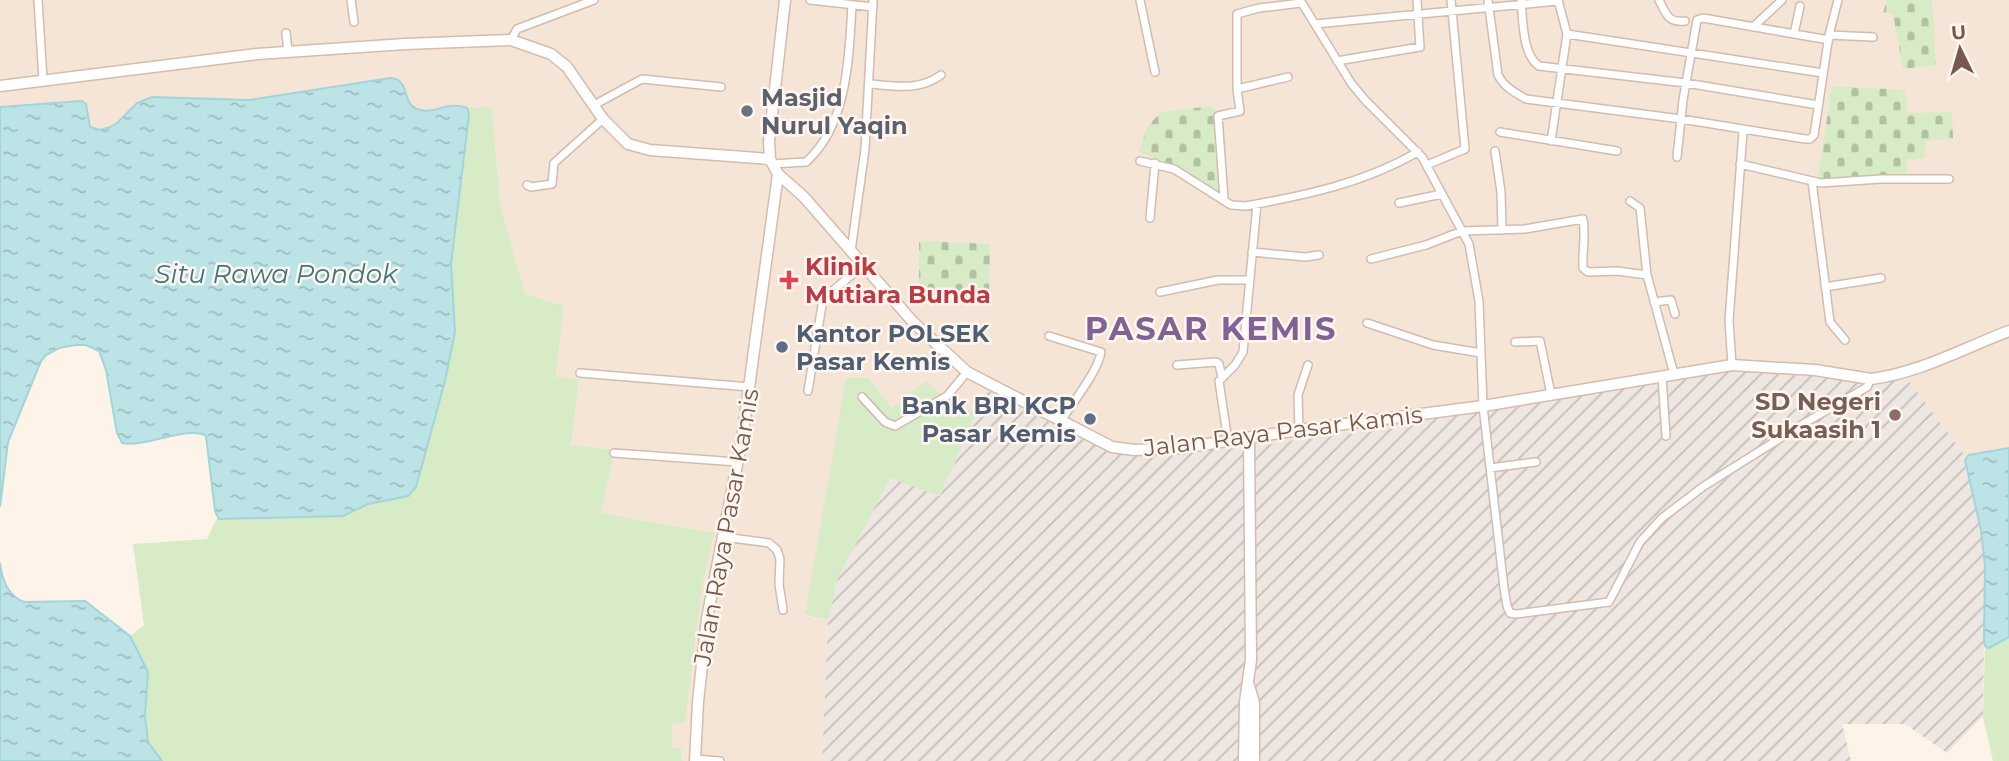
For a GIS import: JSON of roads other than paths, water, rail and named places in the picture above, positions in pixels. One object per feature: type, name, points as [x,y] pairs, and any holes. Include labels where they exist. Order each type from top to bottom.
[{"type":"main road","points":[[778,174],[771,162],[770,134],[785,0]]},
{"type":"main road","points":[[0,86],[288,51],[511,40],[554,55],[571,72],[603,119],[622,141],[637,147],[771,162]]},
{"type":"main road","name":"Jalan Raya Pasar Kamis","points":[[778,174],[804,197],[912,322],[967,372],[1112,447],[1122,449],[1182,448],[1228,442],[1483,406],[1732,365],[1815,370],[1871,379],[1906,372],[2009,331]]},
{"type":"main road","name":"Jalan Raya Pasar Kamis","points":[[695,760],[707,618],[750,387],[778,174]]},
{"type":"main road","points":[[1244,761],[1246,679],[1251,660],[1249,439]]},
{"type":"main road","points":[[1246,679],[1254,703],[1254,761]]},
{"type":"street","points":[[38,0],[43,80]]},
{"type":"street","points":[[351,0],[354,22]]},
{"type":"street","points":[[511,40],[517,29],[594,0]]},
{"type":"street","points":[[810,0],[852,5],[873,4],[870,84],[851,250]]},
{"type":"street","points":[[1140,0],[1155,72]]},
{"type":"street","points":[[1337,61],[1416,50],[1420,47],[1417,0]]},
{"type":"street","points":[[1427,165],[1465,149],[1451,0]]},
{"type":"street","points":[[1659,0],[1669,19],[1675,22],[1685,21]]},
{"type":"street","points":[[1753,27],[1782,0]]},
{"type":"street","points":[[1489,4],[1495,56],[1502,83],[1526,99],[1810,139],[1814,135],[1829,38],[1838,0]]},
{"type":"street","points":[[1315,24],[1452,11],[1489,4],[1558,1],[1567,34],[1551,141]]},
{"type":"street","points":[[1224,199],[1218,116],[1240,111],[1237,89],[1237,14],[1300,2],[1365,100],[1418,152],[1469,244],[1476,277],[1483,406],[1504,587],[1510,613],[1609,602],[1640,542],[1662,518],[1704,486],[1867,387],[1871,379]]},
{"type":"street","points":[[1521,2],[1531,59],[1539,66],[1686,83],[1818,105]]},
{"type":"street","points":[[771,162],[806,162],[835,117],[847,76],[852,5]]},
{"type":"street","points":[[1794,34],[1800,6]]},
{"type":"street","points":[[1677,158],[1697,20],[1703,18],[1829,38],[1874,37]]},
{"type":"street","points":[[286,33],[288,51]]},
{"type":"street","points":[[1567,34],[1823,73]]},
{"type":"street","points":[[870,84],[913,87],[941,75]]},
{"type":"street","points":[[1237,89],[1287,77]]},
{"type":"street","points":[[594,105],[642,79],[721,87]]},
{"type":"street","points":[[527,186],[552,184],[554,163],[603,119]]},
{"type":"street","points":[[1732,365],[1730,321],[1742,131]]},
{"type":"street","points":[[1500,132],[1617,151]]},
{"type":"street","points":[[1495,151],[1501,192],[1502,230]]},
{"type":"street","points":[[1140,161],[1174,169],[1237,206],[1343,185],[1390,168],[1418,152]]},
{"type":"street","points":[[1150,218],[1155,163]]},
{"type":"street","points":[[1740,164],[1821,183],[1881,179],[1949,179]]},
{"type":"street","points":[[1812,181],[1830,322],[1844,340]]},
{"type":"street","points":[[1399,203],[1442,194]]},
{"type":"street","points":[[1630,201],[1640,208],[1647,275],[1674,374]]},
{"type":"street","points":[[1228,442],[1219,387],[1222,378],[1235,365],[1242,352],[1257,204]]},
{"type":"street","points":[[1371,259],[1426,245],[1462,231],[1525,229],[1583,219],[1583,268],[1588,272],[1616,271],[1647,275]]},
{"type":"street","points":[[1252,252],[1305,257],[1319,255]]},
{"type":"street","points":[[808,391],[823,299],[862,266]]},
{"type":"street","points":[[1825,287],[1881,278]]},
{"type":"street","points":[[1160,292],[1218,280],[1249,280]]},
{"type":"street","points":[[1654,302],[1671,300],[1675,314]]},
{"type":"street","points":[[1367,323],[1433,345],[1482,353]]},
{"type":"street","points":[[1049,336],[1101,352],[1061,421]]},
{"type":"street","points":[[1515,342],[1540,341],[1551,394]]},
{"type":"street","points":[[1177,365],[1216,362],[1219,364],[1222,378]]},
{"type":"street","points":[[1299,430],[1298,395],[1308,365]]},
{"type":"street","points":[[862,397],[885,422],[895,426],[947,396],[967,372]]},
{"type":"street","points":[[580,373],[750,387]]},
{"type":"street","points":[[1662,376],[1666,436]]},
{"type":"street","points":[[614,453],[737,462]]},
{"type":"street","points":[[1490,468],[1536,462]]},
{"type":"street","points":[[724,537],[769,543],[777,550],[783,610]]},
{"type":"street","points":[[695,760],[720,761]]},
{"type":"water","name":"Situ Rawa Pondok","points":[[390,78],[401,82],[409,102],[417,109],[429,111],[460,106],[467,108],[469,114],[451,264],[455,332],[445,381],[416,487],[408,496],[368,504],[343,516],[219,519],[215,511],[206,436],[189,433],[132,444],[122,443],[117,433],[106,370],[99,351],[86,345],[76,345],[59,348],[41,361],[8,442],[0,507],[0,107],[82,101],[86,104],[90,127],[100,130],[117,123],[137,103],[152,97],[249,100]]},
{"type":"water","points":[[2009,448],[2009,637],[1989,648],[1984,641],[1985,566],[1981,530],[1965,460],[1969,455]]},
{"type":"water","points":[[0,563],[7,587],[14,596],[24,602],[85,601],[130,636],[148,672],[145,716],[148,742],[162,761],[0,761]]},
{"type":"place","name":"Masjid Nurul Yaqin","points":[[747,111]]},
{"type":"place","name":"Klinik Mutiara Bunda","points":[[789,280]]},
{"type":"place","name":"Kantor POLSEK Pasar Kemis","points":[[782,347]]},
{"type":"place","name":"SD Negeri Sukaasih 1","points":[[1895,415]]},
{"type":"place","name":"Bank BRI KCP Pasar Kemis","points":[[1090,419]]},
{"type":"district","name":"PASAR KEMIS","points":[[1211,328]]}]
